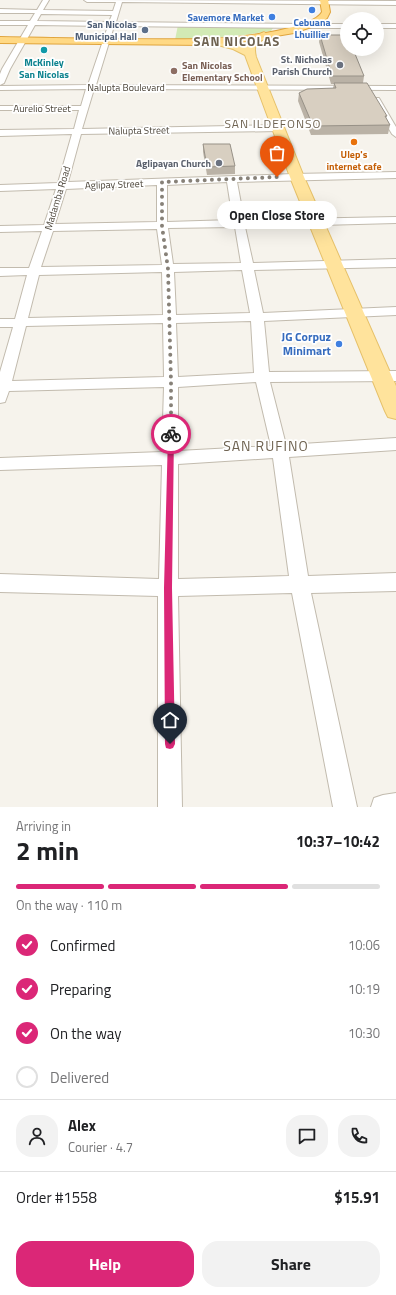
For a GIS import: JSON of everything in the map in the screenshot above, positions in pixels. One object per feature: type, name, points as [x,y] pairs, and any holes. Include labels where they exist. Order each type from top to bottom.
[{"type":"highway","points":[[0,40],[105,42],[173,32],[213,41],[264,35],[306,26],[317,22],[326,12],[324,1]]},
{"type":"main road","points":[[264,35],[252,41],[249,47],[250,53],[297,177],[355,312],[389,376],[396,411]]},
{"type":"main road","points":[[213,41],[237,46],[250,53]]},
{"type":"street","points":[[0,83],[3,69],[24,40],[46,0]]},
{"type":"street","points":[[87,0],[234,3],[324,1],[396,3]]},
{"type":"street","name":"Madamba Road","points":[[1,390],[34,272],[62,186],[84,108],[120,0]]},
{"type":"street","points":[[0,11],[116,13]]},
{"type":"street","points":[[0,23],[113,23],[173,32],[239,21],[306,26],[340,26]]},
{"type":"street","points":[[384,26],[396,26]]},
{"type":"street","name":"Nalupta Boulevard","points":[[0,88],[396,88]]},
{"type":"street","points":[[369,88],[396,134]]},
{"type":"street","name":"Aurelio Street","points":[[0,108],[84,108]]},
{"type":"street","name":"Nalupta Street","points":[[0,133],[279,128]]},
{"type":"street","name":"Aglipay Street","points":[[0,188],[231,179],[396,175]]},
{"type":"street","points":[[231,179],[240,224],[246,266],[257,317],[262,377],[280,451],[300,585],[345,807]]},
{"type":"street","points":[[162,182],[162,226],[168,269],[171,382],[168,588],[170,807]]},
{"type":"street","points":[[0,229],[396,220]]},
{"type":"street","points":[[0,272],[396,263]]},
{"type":"street","points":[[0,323],[257,317],[396,311]]},
{"type":"street","points":[[1,390],[262,377],[389,376]]},
{"type":"street","points":[[0,464],[171,458],[396,444]]},
{"type":"street","points":[[0,583],[168,588],[396,582]]},
{"type":"street","points":[[383,807],[396,805]]},
{"type":"green space","points":[[178,25],[273,28],[271,31],[235,36],[175,40]]},
{"type":"building","name":"St. Nicholas Parish Church","points":[[320,35],[340,35],[340,56],[356,56],[364,76],[332,76]]},
{"type":"building","points":[[334,83],[367,83],[387,116],[385,116],[390,125],[313,126],[299,93],[307,89],[336,88]]},
{"type":"building","name":"Aglipayan Church","points":[[203,144],[230,144],[235,166],[207,167]]},
{"type":"way so far","points":[[171,434],[168,269],[162,226],[162,182],[277,177]]},
{"type":"place","name":"Cebuana Lhuillier","points":[[312,10]]},
{"type":"place","name":"Savemore Market","points":[[272,17]]},
{"type":"place","name":"San Nicolas Municipal Hall","points":[[145,30]]},
{"type":"place","name":"McKinley San Nicolas","points":[[44,50]]},
{"type":"place","name":"St. Nicholas Parish Church","points":[[340,65]]},
{"type":"place","name":"San Nicolas Elementary School","points":[[174,71]]},
{"type":"place","name":"Ulep's internet cafe","points":[[354,142]]},
{"type":"place","name":"Aglipayan Church","points":[[219,163]]},
{"type":"place","name":"Open Close Store","points":[[277,177]]},
{"type":"place","name":"JG Corpuz Minimart","points":[[339,344]]},
{"type":"district","name":"SAN NICOLAS","points":[[237,41]]},
{"type":"district","name":"SAN ILDEFONSO","points":[[273,124]]},
{"type":"district","name":"SAN RUFINO","points":[[266,446]]},
{"type":"route","points":[[170,744],[168,588],[171,434]]}]
